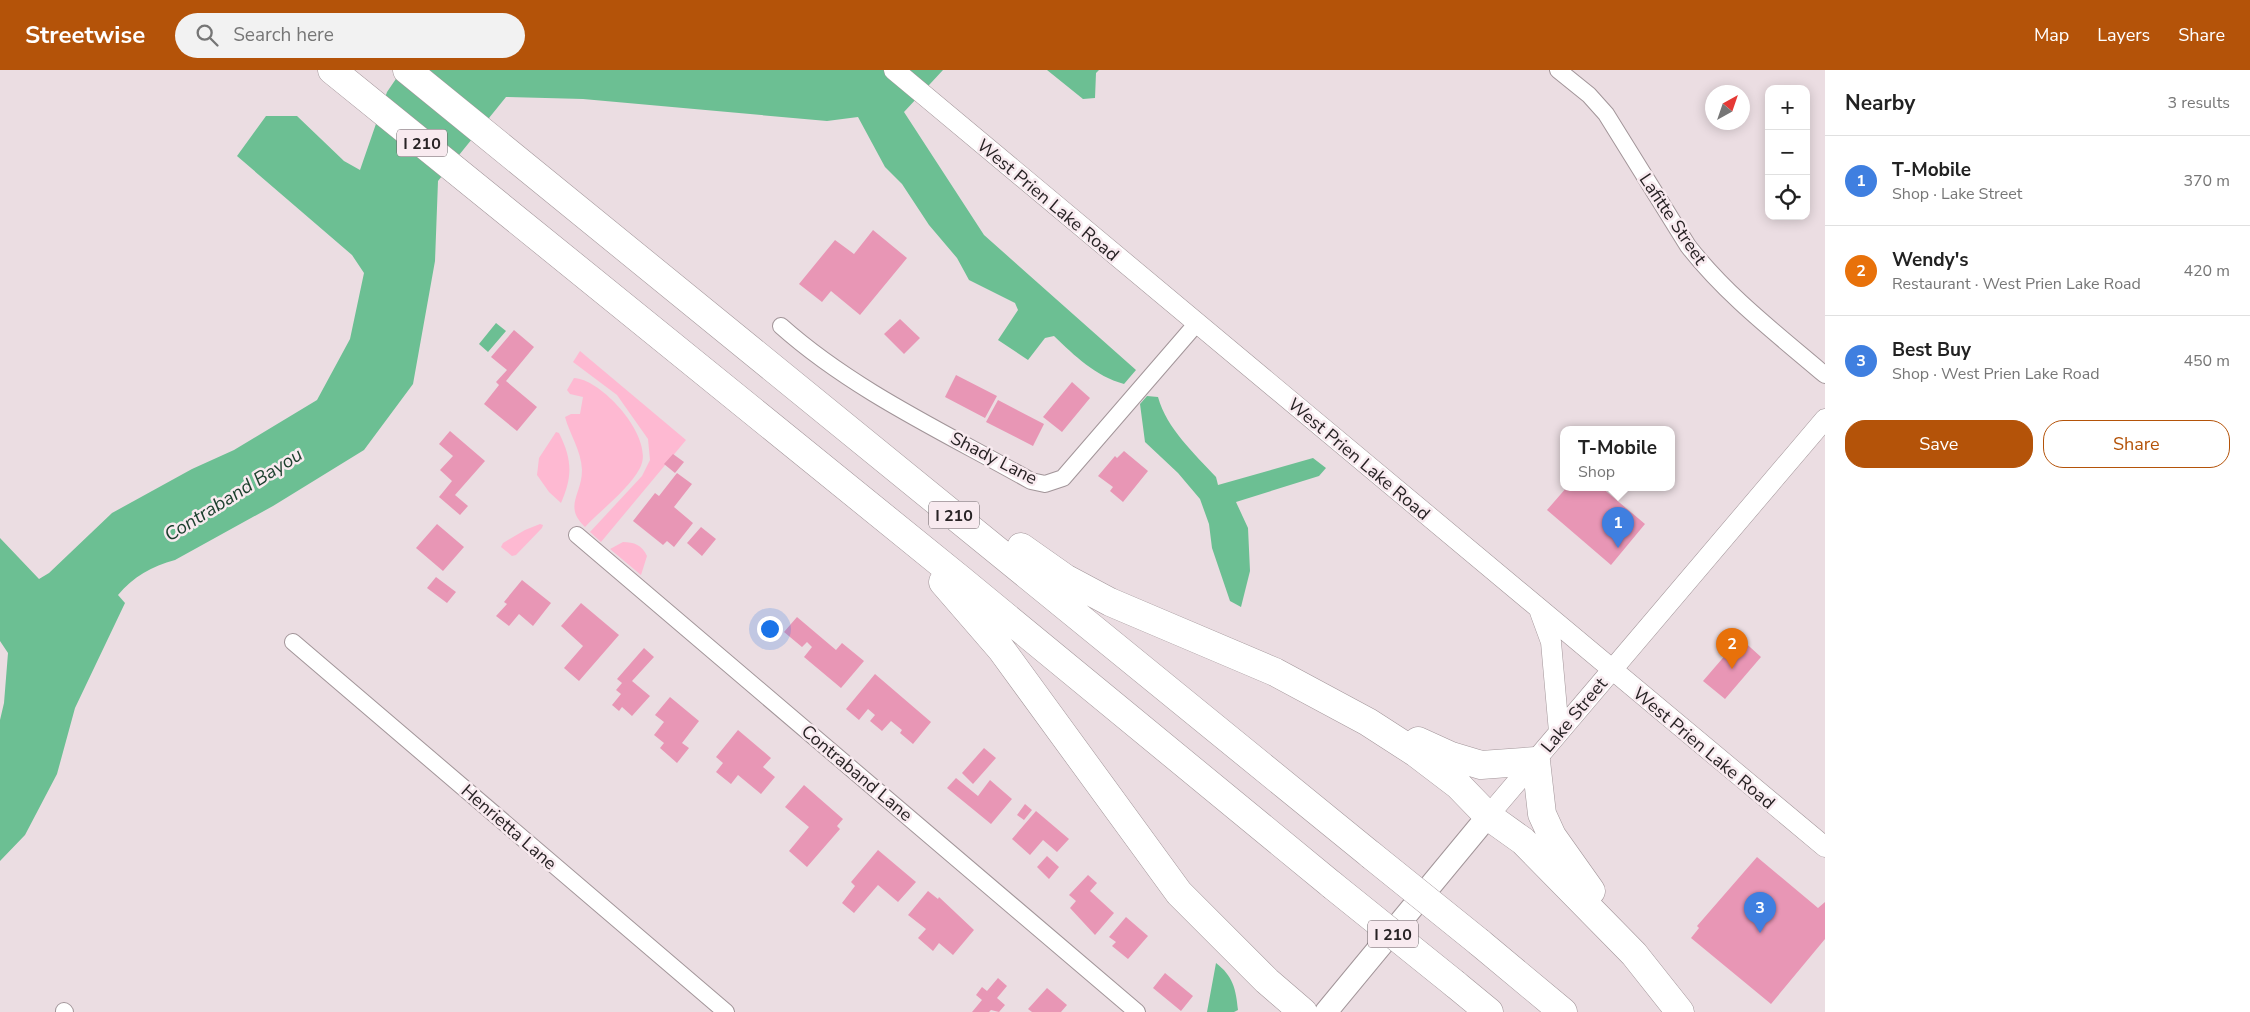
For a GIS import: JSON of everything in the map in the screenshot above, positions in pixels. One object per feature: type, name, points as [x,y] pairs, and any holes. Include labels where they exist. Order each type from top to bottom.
[{"type":"highway","name":"I 210","points":[[332,70],[1489,1012]]},
{"type":"highway","name":"I 210","points":[[407,70],[1564,1012]]},
{"type":"highway","points":[[860,439],[1065,578],[1110,602],[1275,672],[1345,710],[1416,753],[1458,786],[1488,816],[1523,841],[1634,954]]},
{"type":"highway","points":[[874,511],[940,579],[1001,649],[1179,893],[1267,981],[1303,1012]]},
{"type":"highway","points":[[1345,710],[1451,756],[1481,765],[1536,761],[1542,814],[1552,836],[1634,954],[1680,1012]]},
{"type":"main road","name":"Lake Street","points":[[1326,1012],[1488,816]]},
{"type":"street","name":"West Prien Lake Road","points":[[894,70],[1825,848]]},
{"type":"street","name":"Lafitte Street","points":[[1558,70],[1589,95],[1606,114],[1688,246],[1703,266],[1724,288],[1825,375]]},
{"type":"street","name":"Shady Lane","points":[[781,326],[830,366],[860,386],[1031,481],[1044,484],[1063,478],[1197,323]]},
{"type":"street","name":"Lake Street","points":[[1488,816],[1825,419]]},
{"type":"street","name":"Contraband Lane","points":[[578,535],[1137,1012]]},
{"type":"street","points":[[1539,610],[1551,642],[1559,732]]},
{"type":"street","name":"Henrietta Lane","points":[[293,642],[726,1012]]},
{"type":"shaded area","points":[[580,351],[686,440],[601,542],[590,532],[642,476],[650,460],[648,439],[617,395],[573,362]]},
{"type":"shaded area","points":[[574,378],[586,381],[598,388],[624,412],[634,427],[643,456],[640,468],[629,484],[585,527],[575,513],[574,506],[581,479],[581,463],[578,449],[565,417],[571,414],[580,414],[583,397],[570,394],[567,390]]},
{"type":"shaded area","points":[[556,432],[559,433],[569,459],[568,484],[561,503],[549,492],[537,475],[539,458]]},
{"type":"shaded area","points":[[540,524],[543,525],[542,528],[516,555],[512,556],[501,547],[503,543],[525,530]]},
{"type":"shaded area","points":[[623,542],[637,545],[645,552],[647,556],[641,575],[610,549]]},
{"type":"water","name":"Contraband Bayou","points":[[402,70],[943,70],[904,112],[984,235],[1136,370],[1124,384],[1095,371],[1054,336],[1045,338],[1028,360],[998,340],[1018,310],[1015,303],[969,280],[957,258],[929,225],[902,184],[885,167],[858,117],[827,121],[583,99],[506,97],[438,181],[435,261],[413,384],[364,450],[273,506],[175,560],[158,565],[144,573],[118,595],[125,603],[75,708],[57,774],[25,835],[0,861],[0,720],[4,703],[8,653],[0,641],[0,538],[39,579],[49,573],[112,513],[192,469],[234,450],[317,400],[350,339],[364,273],[352,255],[237,156],[266,116],[297,116],[344,161],[360,170],[387,92]]},
{"type":"water","points":[[1047,70],[1099,70],[1096,73],[1095,98],[1083,99]]},
{"type":"water","points":[[496,323],[506,331],[488,352],[479,344]]},
{"type":"water","points":[[1147,396],[1158,397],[1168,420],[1190,450],[1216,477],[1218,485],[1313,458],[1326,468],[1319,476],[1236,502],[1248,528],[1250,571],[1241,607],[1230,601],[1212,548],[1209,524],[1200,499],[1178,473],[1145,442],[1140,404]]},
{"type":"water","points":[[1216,963],[1222,968],[1233,984],[1238,1010],[1234,1012],[1207,1012]]},
{"type":"building","points":[[873,230],[907,258],[860,315],[831,291],[822,302],[799,284],[835,240],[854,254]]},
{"type":"building","points":[[900,319],[920,338],[904,354],[884,334]]},
{"type":"building","points":[[514,330],[534,347],[506,381],[537,407],[517,431],[484,404],[499,385],[496,382],[507,370],[491,357]]},
{"type":"building","points":[[956,375],[997,396],[985,418],[945,397]]},
{"type":"building","points":[[1072,382],[1090,398],[1062,432],[1043,417]]},
{"type":"building","points":[[998,400],[1044,424],[1033,446],[986,422]]},
{"type":"building","points":[[450,431],[485,461],[455,495],[468,506],[460,515],[439,497],[452,481],[440,470],[453,456],[439,444]]},
{"type":"building","points":[[1124,451],[1148,471],[1123,502],[1110,491],[1113,487],[1098,476],[1115,456],[1117,458]]},
{"type":"building","points":[[673,454],[684,462],[675,473],[664,464]]},
{"type":"building","points":[[677,473],[692,484],[674,507],[693,523],[674,547],[667,541],[663,545],[633,521],[655,493],[659,496]]},
{"type":"building","points":[[1564,491],[1606,491],[1645,524],[1611,565],[1547,510]]},
{"type":"building","points":[[437,524],[464,547],[443,571],[416,548]]},
{"type":"building","points":[[701,527],[716,539],[702,556],[687,543]]},
{"type":"building","points":[[436,577],[456,592],[447,603],[427,588]]},
{"type":"building","points":[[522,580],[551,603],[533,626],[519,614],[509,626],[496,616],[507,604],[504,602]]},
{"type":"building","points":[[581,603],[619,635],[579,681],[564,668],[583,646],[561,626]]},
{"type":"building","points":[[797,617],[836,650],[842,643],[864,661],[841,688],[804,657],[812,647],[807,642],[802,647],[784,632]]},
{"type":"building","points":[[1740,638],[1761,657],[1725,699],[1703,681]]},
{"type":"building","points":[[644,648],[654,657],[632,681],[650,696],[632,716],[622,707],[619,711],[612,705],[621,694],[616,690],[622,683],[617,679]]},
{"type":"building","points":[[875,674],[931,722],[913,744],[900,733],[902,730],[891,721],[882,731],[870,721],[875,715],[868,709],[859,720],[846,709]]},
{"type":"building","points":[[670,697],[699,721],[682,743],[689,748],[677,763],[660,748],[664,743],[654,735],[664,722],[655,715]]},
{"type":"building","points":[[738,730],[771,758],[763,767],[775,777],[761,794],[738,775],[731,784],[716,772],[723,763],[716,757]]},
{"type":"building","points":[[984,748],[996,758],[973,784],[962,773]]},
{"type":"building","points":[[956,778],[978,796],[990,780],[1012,799],[991,824],[947,788]]},
{"type":"building","points":[[804,785],[843,819],[837,826],[840,829],[807,867],[789,851],[809,827],[785,807]]},
{"type":"building","points":[[1025,804],[1032,810],[1024,820],[1017,815]]},
{"type":"building","points":[[1036,811],[1069,839],[1057,852],[1043,840],[1030,855],[1012,839]]},
{"type":"building","points":[[878,850],[916,882],[898,902],[878,885],[854,913],[842,903],[855,886],[851,882]]},
{"type":"building","points":[[1047,856],[1059,867],[1049,879],[1037,867]]},
{"type":"building","points":[[1757,857],[1818,908],[1825,902],[1825,939],[1771,1004],[1691,938],[1699,928],[1697,926]]},
{"type":"building","points":[[1088,875],[1097,883],[1090,891],[1114,913],[1095,935],[1070,908],[1076,901],[1069,895]]},
{"type":"building","points":[[928,891],[938,899],[939,897],[974,930],[953,955],[939,943],[933,951],[918,938],[926,929],[908,915]]},
{"type":"building","points":[[1126,917],[1148,936],[1128,959],[1112,946],[1116,942],[1109,937]]},
{"type":"building","points":[[1165,973],[1193,996],[1181,1011],[1153,988]]},
{"type":"building","points":[[998,978],[1007,986],[997,998],[1005,1005],[999,1012],[991,1010],[989,1012],[972,1012],[982,1000],[976,995],[982,987],[987,991]]},
{"type":"building","points":[[1047,988],[1067,1005],[1061,1012],[1032,1012],[1028,1009]]},
{"type":"place","name":"T-Mobile","points":[[1618,548]]},
{"type":"place","name":"Wendy's","points":[[1732,669]]},
{"type":"place","name":"Best Buy","points":[[1760,933]]}]
